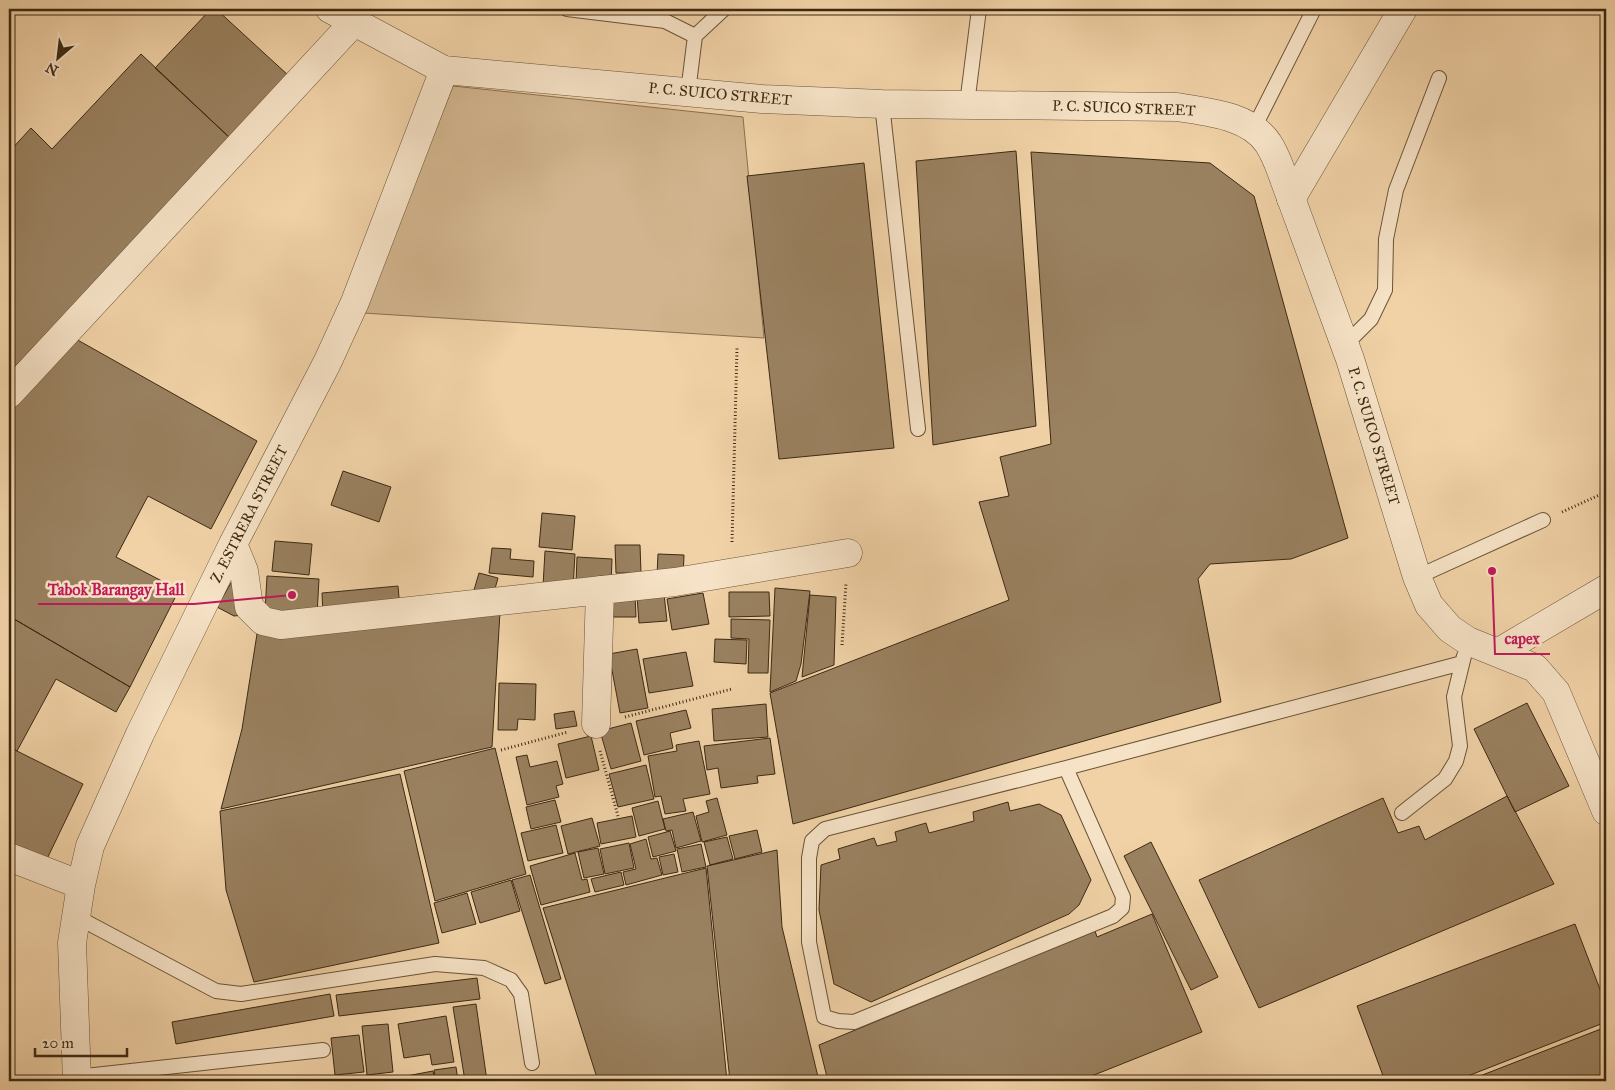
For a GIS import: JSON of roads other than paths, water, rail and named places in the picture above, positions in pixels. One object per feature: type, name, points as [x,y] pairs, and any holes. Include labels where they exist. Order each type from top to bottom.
[{"type":"street","name":"P. C. SUICO STREET","points":[[330,9],[444,70],[762,99],[882,104],[1176,107],[1210,112],[1254,128],[1268,143],[1280,168],[1345,345],[1417,577],[1428,605],[1450,629],[1465,652],[1499,652],[1536,668],[1556,692],[1606,811]]},
{"type":"street","points":[[1291,199],[1403,9]]},
{"type":"street","points":[[9,394],[354,22]]},
{"type":"street","name":"Z. ESTRERA STREET","points":[[77,1079],[72,943],[81,885],[90,846],[128,760],[233,544],[327,362],[355,302],[444,70]]},
{"type":"street","points":[[233,544],[244,571],[249,607],[262,621],[281,625],[675,582],[848,553]]},
{"type":"street","points":[[1499,652],[1606,589]]},
{"type":"street","points":[[596,724],[600,590]]},
{"type":"street","points":[[9,857],[81,885]]},
{"type":"lane","points":[[567,9],[665,21],[695,36]]},
{"type":"lane","points":[[688,92],[695,36],[724,9]]},
{"type":"lane","points":[[967,104],[979,9]]},
{"type":"lane","points":[[1254,128],[1314,9]]},
{"type":"lane","points":[[1345,345],[1371,319],[1385,290],[1386,239],[1396,190],[1439,78]]},
{"type":"lane","points":[[882,104],[918,429]]},
{"type":"lane","points":[[1417,577],[1543,520]]},
{"type":"lane","points":[[1066,768],[1124,897],[1122,908],[1113,916],[854,1022],[838,1021],[824,1017],[809,942],[809,858],[812,841],[825,829],[1066,768],[1465,652],[1454,697],[1460,746],[1456,761],[1446,779],[1402,813]]},
{"type":"lane","points":[[76,916],[216,991],[241,994],[435,964],[484,968],[511,980],[521,994],[532,1063]]},
{"type":"lane","points":[[77,1079],[323,1050]]},
{"type":"place","name":"capex","points":[[1492,571]]},
{"type":"place","name":"Tabok Barangay Hall","points":[[292,595]]}]
